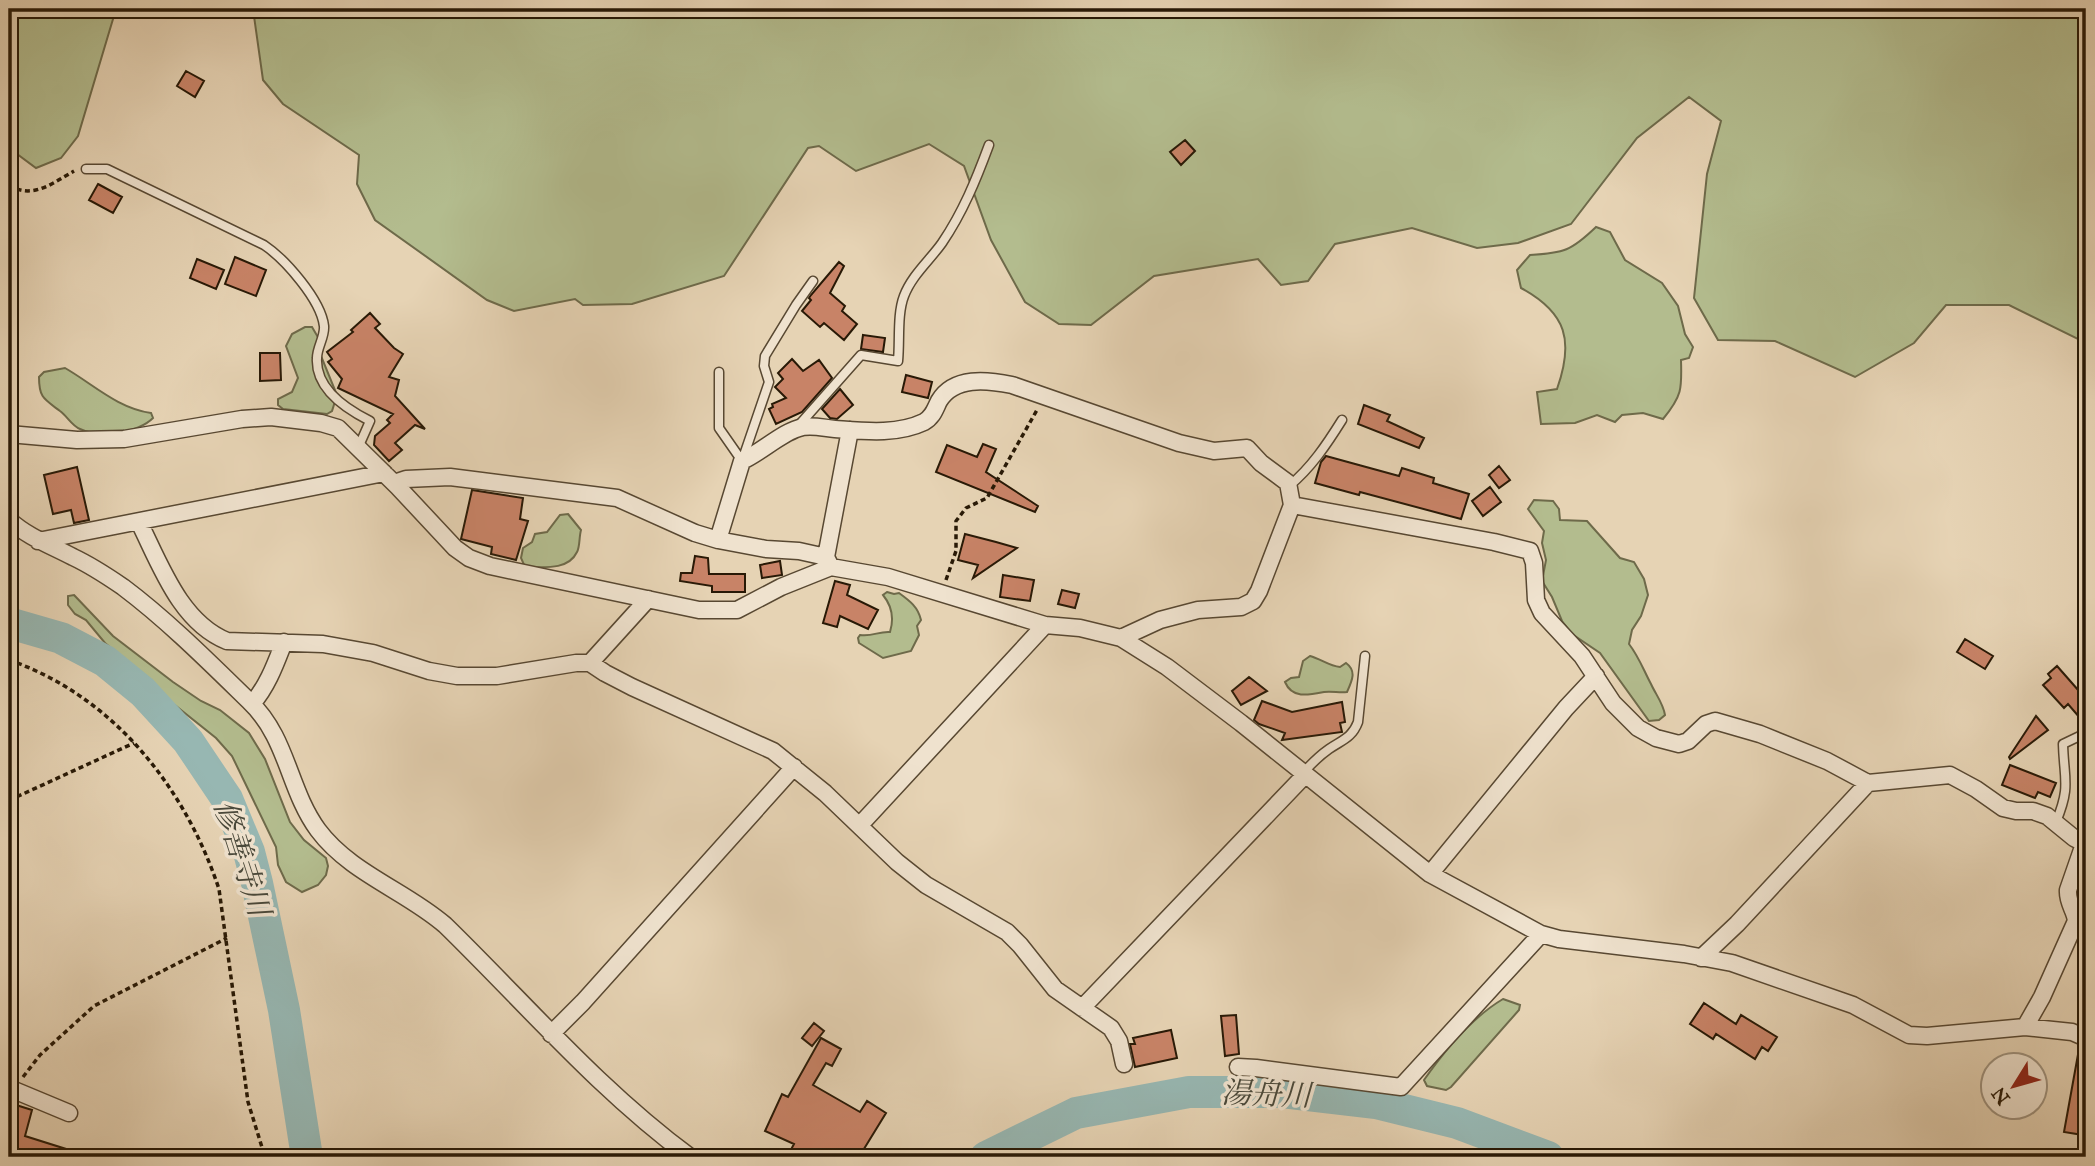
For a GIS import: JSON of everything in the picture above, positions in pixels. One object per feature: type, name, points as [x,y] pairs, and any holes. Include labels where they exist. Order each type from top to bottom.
[{"type":"street","points":[[718,540],[742,461],[804,426],[899,431],[926,421],[933,415],[945,392],[959,384],[995,381],[1180,443],[1214,451],[1247,448],[1293,482],[1292,505],[1259,591],[1252,600],[1241,607],[1198,610],[1160,620],[1121,638]]},
{"type":"street","points":[[9,434],[78,440],[124,439],[242,419],[271,417],[338,428],[455,548],[469,558],[490,566],[699,610],[737,610],[829,562]]},
{"type":"street","points":[[829,562],[850,430]]},
{"type":"street","points":[[38,541],[389,478],[450,477],[617,498],[695,533],[718,540],[766,549],[799,551],[1045,625],[1080,628],[1121,638],[1167,667],[1430,874],[1541,934],[1559,939],[1732,962],[1853,1005],[1909,1035],[1927,1036],[2025,1027],[2073,1032],[2086,1038]]},
{"type":"street","points":[[1292,505],[1530,551],[1534,562],[1536,600],[1542,613],[1582,656],[1613,703],[1638,728],[1667,743],[1679,744],[1688,741],[1706,724],[1715,721],[1760,734],[1816,756],[1868,783],[1950,775],[2003,807],[2017,811],[2033,811],[2056,822],[2085,844],[2067,898],[2076,921],[2042,997],[2025,1027]]},
{"type":"street","points":[[9,520],[38,541],[73,557],[123,588],[252,704],[272,730],[286,757],[296,792],[308,815],[333,847],[359,868],[425,908],[482,961],[595,1078],[641,1119],[690,1157]]},
{"type":"street","points":[[139,522],[187,611],[216,637],[227,641],[323,644],[351,648],[429,671],[457,676],[497,676],[590,663],[632,687],[773,751],[926,885],[1007,932],[1055,989],[1111,1028],[1119,1041],[1124,1064]]},
{"type":"street","points":[[590,663],[648,599]]},
{"type":"street","points":[[860,825],[1045,625]]},
{"type":"street","points":[[252,704],[272,673],[284,642]]},
{"type":"street","points":[[1430,874],[1566,708],[1596,676]]},
{"type":"street","points":[[551,1034],[583,1002],[794,767]]},
{"type":"street","points":[[1082,1008],[1304,774]]},
{"type":"street","points":[[1701,958],[1737,925],[1868,783]]},
{"type":"street","points":[[1238,1068],[1401,1087],[1541,934]]},
{"type":"street","points":[[11,1089],[69,1113]]},
{"type":"lane","points":[[796,429],[861,355],[898,361],[900,310],[904,294],[962,212],[989,145]]},
{"type":"lane","points":[[86,169],[107,169],[276,253],[320,311],[325,331],[317,355],[317,364],[323,380],[338,401],[369,421],[358,448]]},
{"type":"lane","points":[[742,461],[769,383],[764,366],[765,356],[813,281]]},
{"type":"lane","points":[[719,372],[719,428],[742,461]]},
{"type":"lane","points":[[1293,482],[1326,445],[1342,420]]},
{"type":"lane","points":[[1304,774],[1321,755],[1347,739],[1355,729],[1365,656]]},
{"type":"lane","points":[[2056,822],[2064,803],[2067,782],[2063,744],[2086,733]]},
{"type":"path","points":[[9,185],[18,190],[34,192],[75,170],[86,169]]},
{"type":"path","points":[[942,595],[956,551],[957,521],[966,508],[988,498],[1045,397]]},
{"type":"path","points":[[9,660],[53,679],[116,723],[152,764],[182,805],[208,856],[219,889],[248,1102],[265,1157]]},
{"type":"path","points":[[9,798],[12,799],[134,743]]},
{"type":"path","points":[[11,1089],[40,1055],[94,1006],[227,938]]},
{"type":"green space","points":[[9,9],[116,9],[78,136],[61,158],[36,168],[9,148]]},
{"type":"green space","points":[[253,9],[2086,9],[2086,343],[2009,305],[1946,305],[1914,343],[1855,377],[1775,341],[1718,340],[1694,298],[1707,174],[1721,121],[1689,97],[1637,138],[1571,224],[1518,243],[1477,248],[1412,228],[1335,244],[1308,281],[1281,285],[1258,259],[1154,276],[1091,325],[1059,324],[1025,302],[991,240],[964,166],[929,144],[856,171],[819,146],[808,148],[724,276],[632,304],[583,305],[575,299],[514,311],[487,300],[375,220],[357,184],[359,155],[283,104],[263,80]]},
{"type":"green space","points":[[1596,227],[1610,232],[1625,260],[1662,283],[1678,306],[1685,334],[1693,347],[1689,358],[1681,360],[1680,392],[1663,419],[1643,413],[1622,415],[1615,422],[1597,415],[1575,423],[1541,424],[1537,392],[1557,389],[1565,356],[1563,330],[1548,308],[1521,288],[1517,270],[1530,255],[1566,249]]},
{"type":"green space","points":[[305,327],[312,327],[319,339],[321,356],[337,395],[332,411],[327,414],[283,409],[278,405],[278,399],[292,392],[298,378],[286,346],[292,334]]},
{"type":"green space","points":[[65,368],[116,401],[151,413],[153,418],[138,427],[118,432],[97,433],[77,428],[63,413],[46,401],[40,389],[39,377],[44,372]]},
{"type":"green space","points":[[1534,500],[1553,501],[1559,509],[1560,520],[1587,521],[1620,558],[1634,562],[1644,579],[1648,595],[1641,616],[1632,630],[1629,644],[1663,707],[1665,715],[1659,720],[1649,721],[1600,653],[1572,634],[1562,621],[1542,581],[1546,560],[1542,543],[1544,531],[1528,509]]},
{"type":"green space","points":[[568,514],[581,530],[578,550],[573,558],[554,567],[525,567],[521,558],[523,548],[532,542],[535,534],[547,532],[560,515]]},
{"type":"green space","points":[[887,592],[899,593],[907,599],[916,608],[921,620],[917,626],[919,635],[911,651],[883,658],[859,643],[858,638],[860,635],[890,632],[891,613],[883,595]]},
{"type":"green space","points":[[74,595],[113,636],[173,682],[220,710],[249,733],[265,759],[290,822],[304,840],[326,858],[326,875],[318,885],[302,892],[286,882],[278,865],[276,847],[232,756],[216,738],[166,698],[105,643],[86,620],[75,614],[68,605],[68,596]]},
{"type":"green space","points":[[1310,656],[1340,667],[1346,663],[1352,676],[1347,692],[1302,694],[1292,691],[1285,682],[1299,677],[1303,661]]},
{"type":"green space","points":[[1503,999],[1520,1005],[1519,1010],[1451,1087],[1446,1090],[1427,1086],[1424,1080],[1450,1046],[1480,1015]]},
{"type":"building","points":[[186,71],[204,81],[195,97],[177,86]]},
{"type":"building","points":[[1185,140],[1195,151],[1181,165],[1170,152]]},
{"type":"building","points":[[98,184],[122,197],[113,213],[89,200]]},
{"type":"building","points":[[235,257],[266,270],[256,296],[225,284]]},
{"type":"building","points":[[197,259],[224,270],[216,289],[190,278]]},
{"type":"building","points":[[839,262],[844,266],[830,293],[845,306],[842,311],[857,324],[844,340],[824,323],[820,327],[802,311],[811,300],[811,295]]},
{"type":"building","points":[[370,313],[380,324],[375,328],[403,354],[389,377],[399,380],[395,396],[425,429],[415,425],[395,443],[402,450],[389,461],[374,445],[375,436],[390,423],[387,420],[393,414],[338,388],[342,379],[328,362],[332,359],[327,352],[353,332],[351,330]]},
{"type":"building","points":[[863,335],[885,338],[883,352],[861,349]]},
{"type":"building","points":[[260,353],[280,353],[281,380],[260,381]]},
{"type":"building","points":[[792,359],[803,371],[819,360],[832,378],[802,412],[776,424],[769,409],[773,407],[772,404],[786,398],[775,387],[783,379],[778,373]]},
{"type":"building","points":[[906,375],[932,382],[928,398],[902,392]]},
{"type":"building","points":[[840,389],[853,405],[837,419],[830,418],[822,409]]},
{"type":"building","points":[[1364,405],[1390,415],[1387,421],[1424,438],[1419,448],[1358,424]]},
{"type":"building","points":[[983,444],[996,449],[986,472],[1038,506],[1035,512],[936,472],[947,445],[977,457]]},
{"type":"building","points":[[1326,456],[1399,476],[1402,468],[1434,478],[1433,483],[1469,494],[1461,519],[1315,483],[1321,462]]},
{"type":"building","points":[[1499,466],[1510,480],[1499,488],[1489,475]]},
{"type":"building","points":[[77,467],[89,520],[74,523],[71,510],[53,514],[44,475]]},
{"type":"building","points":[[1490,487],[1501,502],[1483,516],[1472,501]]},
{"type":"building","points":[[472,490],[523,498],[520,519],[528,521],[516,560],[491,554],[492,547],[461,539]]},
{"type":"building","points":[[965,534],[1017,548],[973,578],[978,565],[958,560]]},
{"type":"building","points":[[695,556],[708,558],[709,574],[745,574],[745,592],[712,592],[712,586],[680,581],[681,573],[692,573]]},
{"type":"building","points":[[780,561],[782,575],[762,578],[760,565]]},
{"type":"building","points":[[1003,575],[1034,580],[1030,601],[1000,597]]},
{"type":"building","points":[[835,581],[850,585],[847,595],[878,610],[868,629],[840,616],[837,627],[823,623]]},
{"type":"building","points":[[1062,590],[1079,594],[1075,608],[1058,604]]},
{"type":"building","points":[[1965,639],[1993,656],[1985,669],[1957,652]]},
{"type":"building","points":[[2057,666],[2086,699],[2086,725],[2068,704],[2064,708],[2043,685],[2051,678],[2048,674]]},
{"type":"building","points":[[1249,677],[1267,691],[1241,705],[1232,691]]},
{"type":"building","points":[[1262,701],[1292,712],[1342,702],[1345,722],[1340,723],[1342,732],[1282,740],[1285,733],[1254,720]]},
{"type":"building","points":[[2036,716],[2048,730],[2010,759],[2009,757]]},
{"type":"building","points":[[2010,765],[2056,783],[2050,797],[2038,792],[2035,798],[2002,785]]},
{"type":"building","points":[[1704,1003],[1736,1024],[1741,1015],[1777,1037],[1768,1051],[1762,1047],[1755,1059],[1716,1034],[1713,1039],[1690,1024]]},
{"type":"building","points":[[1236,1015],[1239,1054],[1225,1056],[1221,1016]]},
{"type":"building","points":[[814,1023],[824,1031],[812,1046],[802,1038]]},
{"type":"building","points":[[1171,1030],[1177,1058],[1135,1067],[1130,1044],[1135,1044],[1133,1038]]},
{"type":"building","points":[[821,1038],[841,1049],[832,1066],[826,1063],[813,1085],[860,1112],[867,1101],[886,1113],[859,1157],[787,1157],[794,1144],[765,1131],[782,1094],[788,1097]]},
{"type":"building","points":[[2079,1049],[2086,1050],[2086,1117],[2083,1135],[2064,1132]]},
{"type":"building","points":[[16,1105],[32,1110],[25,1136],[82,1154],[81,1157],[20,1157],[21,1154],[9,1151],[9,1131]]},
{"type":"waterway","name":"修善寺川","points":[[9,623],[61,638],[105,661],[143,692],[188,741],[227,799],[249,852],[257,883],[284,1010],[307,1157]]},
{"type":"waterway","name":"湯舟川","points":[[986,1157],[1076,1113],[1189,1092],[1282,1092],[1376,1103],[1457,1123],[1548,1157]]}]
